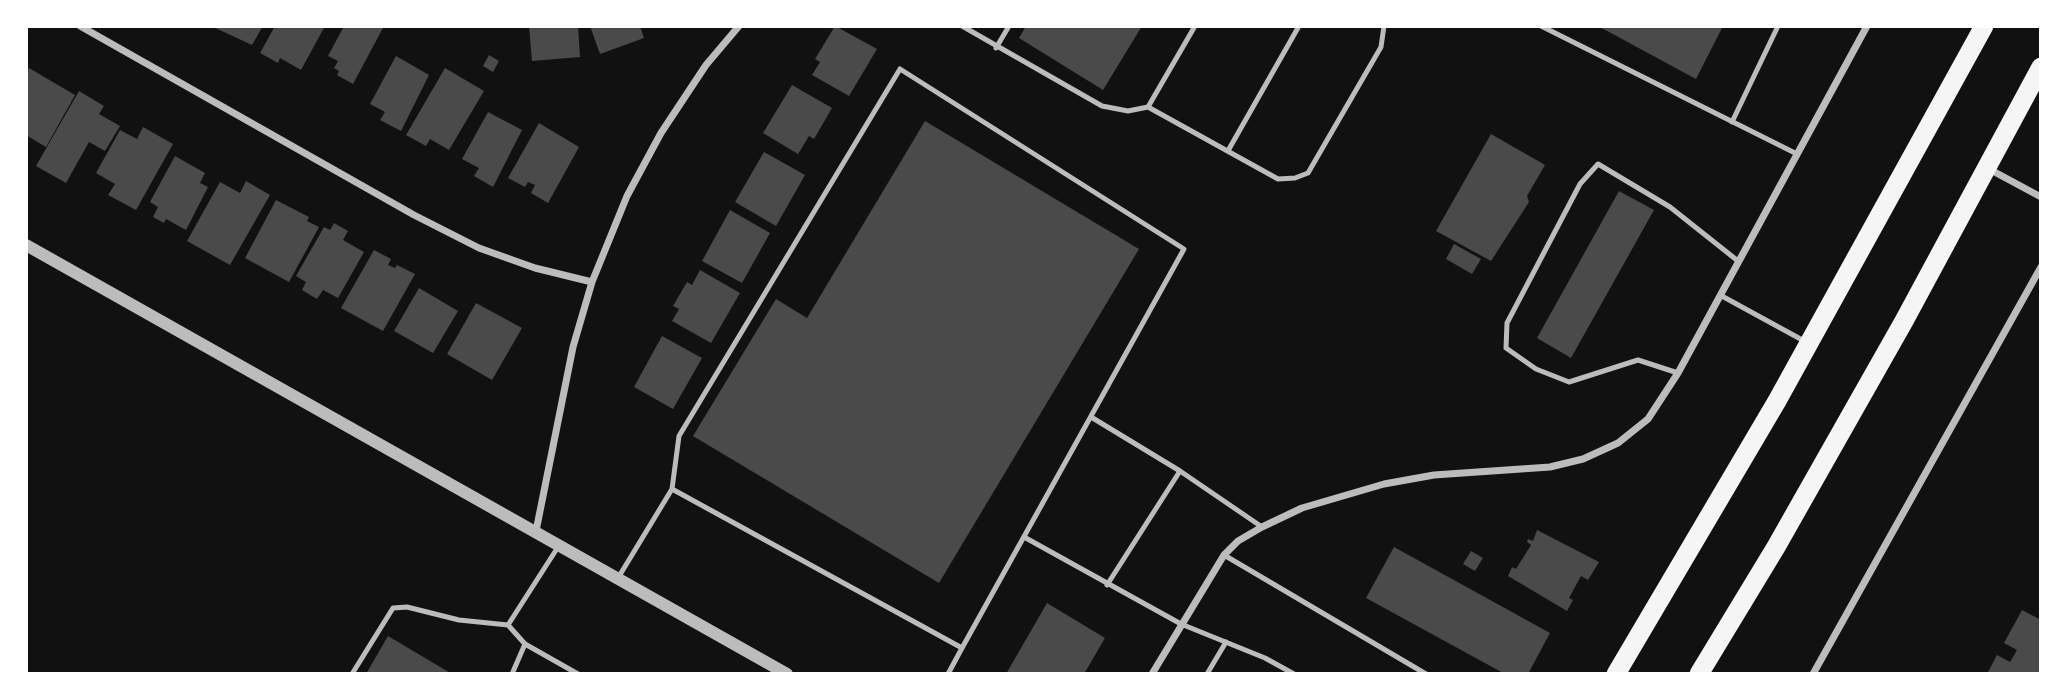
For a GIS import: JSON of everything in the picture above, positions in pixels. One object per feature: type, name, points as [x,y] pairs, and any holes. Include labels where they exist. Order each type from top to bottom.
[{"type":"highway","points":[[1616,674],[1809,343],[1984,26]]},
{"type":"highway","points":[[1699,674],[1782,535],[2041,68]]},
{"type":"street","points":[[80,26],[468,242],[535,268],[592,282]]},
{"type":"street","points":[[536,531],[573,347],[592,282],[627,196],[661,133],[706,65],[739,26]]},
{"type":"street","points":[[1152,674],[1224,555],[1238,541],[1262,527],[1302,508],[1384,484],[1433,475],[1550,467],[1583,459],[1618,443],[1648,419],[1678,373],[1867,26]]},
{"type":"street","points":[[1987,168],[2041,197]]},
{"type":"street","points":[[26,245],[787,674]]},
{"type":"street","points":[[1813,674],[2041,267]]},
{"type":"lane","points":[[961,26],[1102,106],[1128,111],[1147,107],[1229,149],[1278,179],[1308,173],[1381,47],[1384,26]]},
{"type":"lane","points":[[996,48],[1009,26]]},
{"type":"lane","points":[[1147,107],[1195,26]]},
{"type":"lane","points":[[1229,149],[1299,26]]},
{"type":"lane","points":[[1541,26],[1797,154]]},
{"type":"lane","points":[[1732,122],[1778,26]]},
{"type":"lane","points":[[618,578],[672,489],[679,436],[900,69],[1184,248],[948,674]]},
{"type":"lane","points":[[1678,373],[1638,360],[1569,382],[1536,369],[1506,348],[1507,323],[1580,184],[1598,164],[1670,207],[1738,261]]},
{"type":"lane","points":[[1720,295],[1809,343]]},
{"type":"lane","points":[[1091,417],[1180,471],[1262,527]]},
{"type":"lane","points":[[1107,584],[1180,471]]},
{"type":"lane","points":[[672,489],[962,648]]},
{"type":"lane","points":[[1024,537],[1181,624],[1294,674]]},
{"type":"lane","points":[[508,625],[560,544]]},
{"type":"lane","points":[[1224,555],[1426,674]]},
{"type":"lane","points":[[352,674],[393,608],[407,607],[459,620],[508,625],[526,644],[578,674]]},
{"type":"lane","points":[[1207,674],[1226,642]]},
{"type":"lane","points":[[512,674],[526,644]]},
{"type":"building","points":[[211,26],[263,26],[252,45]]},
{"type":"building","points":[[275,26],[325,26],[301,70],[280,58],[278,63],[260,53]]},
{"type":"building","points":[[344,26],[384,26],[353,84],[337,75],[339,71],[334,68],[338,61],[328,56]]},
{"type":"building","points":[[529,26],[578,26],[580,57],[532,61]]},
{"type":"building","points":[[590,26],[640,26],[644,38],[600,54]]},
{"type":"building","points":[[835,26],[877,49],[849,96],[812,75],[820,62],[815,59]]},
{"type":"building","points":[[1026,26],[1142,26],[1103,90],[1019,38]]},
{"type":"building","points":[[1598,26],[1723,26],[1696,79]]},
{"type":"building","points":[[489,55],[499,61],[493,72],[483,66]]},
{"type":"building","points":[[396,56],[429,75],[401,131],[380,120],[385,112],[370,104]]},
{"type":"building","points":[[29,68],[75,95],[46,147],[26,135],[26,74]]},
{"type":"building","points":[[445,68],[484,91],[449,150],[430,139],[426,146],[406,135]]},
{"type":"building","points":[[792,85],[832,108],[814,139],[809,136],[798,154],[763,133]]},
{"type":"building","points":[[79,91],[104,106],[99,114],[120,126],[105,151],[89,142],[66,183],[36,166]]},
{"type":"building","points":[[488,112],[522,130],[493,187],[474,176],[479,168],[462,159]]},
{"type":"building","points":[[925,121],[1139,249],[939,583],[693,436],[776,299],[807,318]]},
{"type":"building","points":[[539,123],[579,147],[548,203],[531,193],[535,185],[528,182],[525,187],[508,178]]},
{"type":"building","points":[[143,127],[173,144],[136,210],[108,195],[115,184],[96,173],[120,130],[137,139]]},
{"type":"building","points":[[1491,134],[1545,165],[1527,196],[1529,202],[1491,261],[1436,231]]},
{"type":"building","points":[[764,152],[805,175],[776,226],[735,202]]},
{"type":"building","points":[[175,156],[205,173],[200,183],[208,187],[186,230],[166,219],[164,223],[153,217],[158,207],[150,202]]},
{"type":"building","points":[[246,181],[270,195],[230,265],[187,241],[220,182],[240,193]]},
{"type":"building","points":[[1619,191],[1654,210],[1571,358],[1537,338]]},
{"type":"building","points":[[276,200],[309,217],[307,221],[319,227],[289,282],[245,258]]},
{"type":"building","points":[[730,210],[770,233],[742,283],[702,261]]},
{"type":"building","points":[[334,223],[348,231],[343,240],[364,252],[338,298],[323,290],[317,299],[302,290],[306,282],[296,276],[324,227],[330,230]]},
{"type":"building","points":[[1454,244],[1481,259],[1472,274],[1446,259]]},
{"type":"building","points":[[374,250],[391,259],[388,265],[395,268],[397,265],[415,274],[383,331],[341,308]]},
{"type":"building","points":[[700,270],[740,293],[711,343],[672,321],[679,309],[673,306],[687,282],[692,285]]},
{"type":"building","points":[[419,288],[458,311],[433,353],[394,331]]},
{"type":"building","points":[[476,303],[522,328],[492,380],[447,354]]},
{"type":"building","points":[[662,336],[702,358],[673,409],[634,387]]},
{"type":"building","points":[[1537,530],[1599,562],[1588,580],[1581,576],[1569,598],[1573,600],[1567,611],[1508,576],[1512,567],[1516,569],[1531,545],[1527,542],[1528,539],[1533,541]]},
{"type":"building","points":[[1394,547],[1550,633],[1528,674],[1505,674],[1366,598]]},
{"type":"building","points":[[1471,551],[1483,558],[1475,571],[1463,564]]},
{"type":"building","points":[[1047,603],[1105,638],[1084,674],[1006,674]]},
{"type":"building","points":[[2022,610],[2041,620],[2041,674],[1988,672],[1997,655],[2010,662],[2017,650],[2004,643]]},
{"type":"building","points":[[388,636],[452,674],[366,674]]}]
